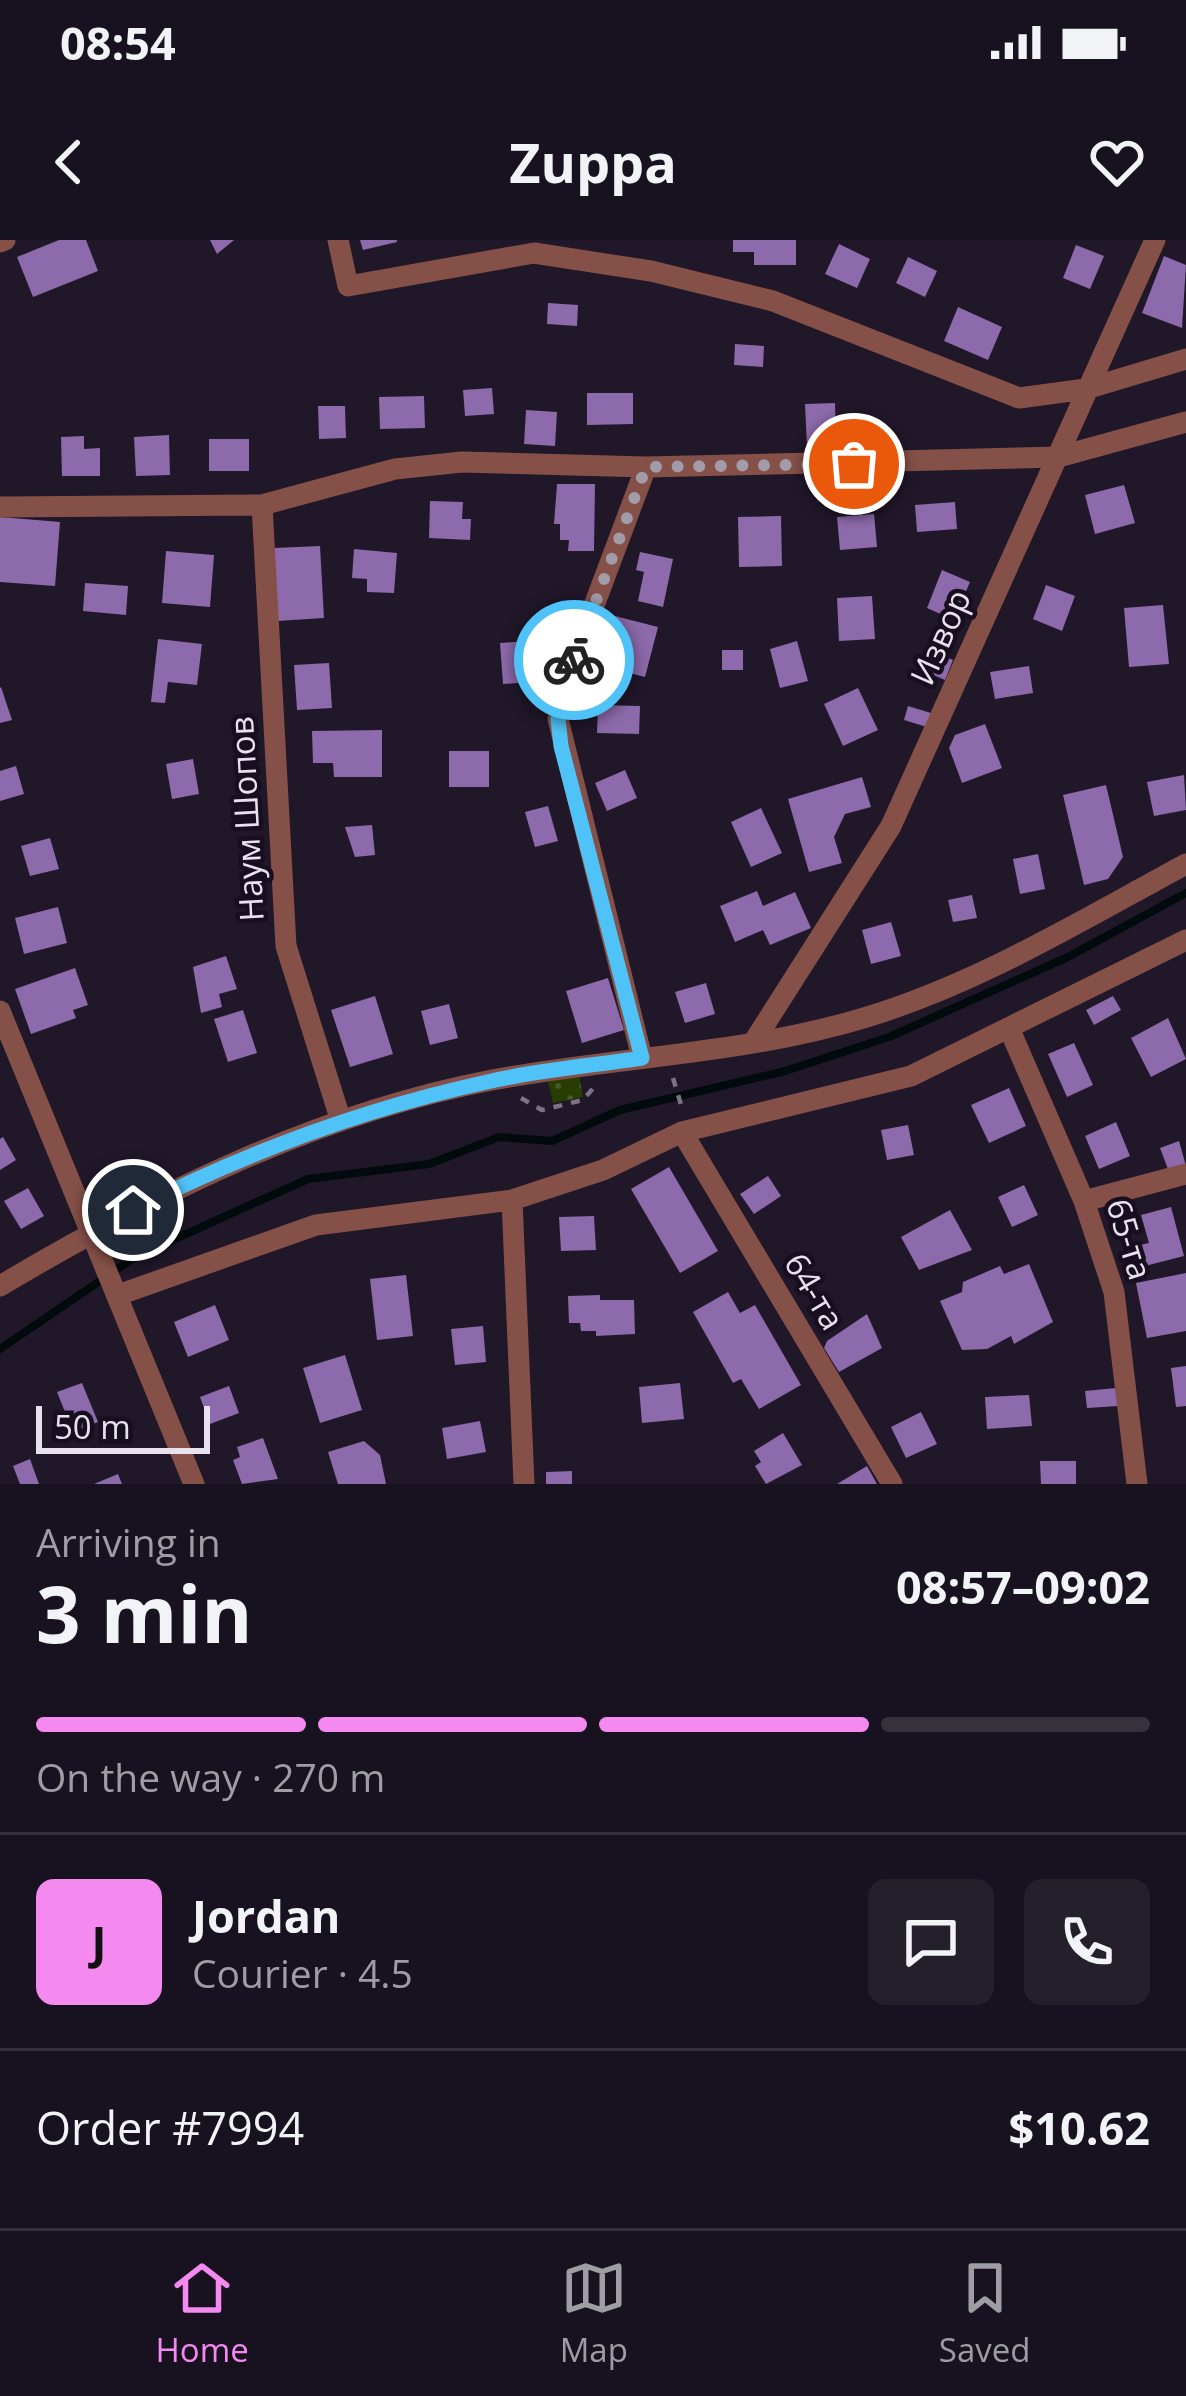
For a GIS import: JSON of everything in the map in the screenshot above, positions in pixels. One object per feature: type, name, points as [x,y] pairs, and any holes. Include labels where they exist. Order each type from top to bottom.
[{"type":"street","points":[[338,240],[348,286],[534,253],[651,271],[772,301],[1018,398],[1086,389],[1186,359]]},
{"type":"street","name":"Извор","points":[[753,1043],[891,826],[1155,240]]},
{"type":"street","points":[[0,507],[262,505],[395,469],[462,462],[646,467],[1058,457],[1186,422]]},
{"type":"street","points":[[642,1058],[558,719],[565,683],[646,467]]},
{"type":"street","name":"Наум Шопов","points":[[262,505],[286,946],[341,1121]]},
{"type":"street","points":[[0,1286],[92,1231],[214,1169],[341,1121],[489,1081],[753,1043],[867,1017],[996,967],[1186,864]]},
{"type":"street","points":[[118,1295],[316,1225],[512,1200],[604,1170],[682,1120],[911,1076],[1186,940]]},
{"type":"street","points":[[0,1011],[194,1484]]},
{"type":"street","name":"65-та","points":[[1009,1028],[1084,1201],[1114,1292],[1137,1484]]},
{"type":"street","name":"64-та","points":[[682,1120],[892,1484]]},
{"type":"street","points":[[1084,1201],[1186,1174]]},
{"type":"street","points":[[512,1200],[524,1484]]},
{"type":"path","points":[[674,1081],[682,1120]]},
{"type":"green space","points":[[579,1075],[583,1097],[553,1103],[548,1082]]},
{"type":"building","points":[[59,240],[86,240],[98,271],[33,297],[17,257]]},
{"type":"building","points":[[210,240],[234,240],[217,254]]},
{"type":"building","points":[[360,240],[397,240],[397,242],[363,250]]},
{"type":"building","points":[[733,240],[796,240],[796,265],[754,265],[754,252],[733,252]]},
{"type":"building","points":[[839,244],[870,259],[857,288],[825,274]]},
{"type":"building","points":[[1076,245],[1104,256],[1090,289],[1063,278]]},
{"type":"building","points":[[1164,256],[1186,265],[1182,328],[1142,313]]},
{"type":"building","points":[[908,257],[937,271],[925,297],[896,283]]},
{"type":"building","points":[[548,303],[578,305],[577,326],[547,324]]},
{"type":"building","points":[[958,307],[1002,327],[988,360],[944,341]]},
{"type":"building","points":[[735,344],[764,346],[763,367],[734,365]]},
{"type":"building","points":[[492,388],[494,414],[465,416],[463,390]]},
{"type":"building","points":[[587,393],[633,393],[633,424],[587,425]]},
{"type":"building","points":[[424,396],[425,428],[380,429],[379,397]]},
{"type":"building","points":[[835,403],[836,435],[824,436],[824,445],[807,446],[805,404]]},
{"type":"building","points":[[318,406],[345,406],[346,438],[319,439]]},
{"type":"building","points":[[526,410],[557,412],[555,446],[524,444]]},
{"type":"building","points":[[169,435],[170,475],[136,476],[134,437]]},
{"type":"building","points":[[84,436],[84,449],[100,448],[100,476],[62,476],[61,437]]},
{"type":"building","points":[[209,439],[249,439],[249,471],[209,471]]},
{"type":"building","points":[[557,484],[595,484],[594,551],[568,551],[569,540],[560,540],[560,524],[554,524]]},
{"type":"building","points":[[1124,485],[1135,523],[1095,534],[1085,495]]},
{"type":"building","points":[[430,501],[463,502],[462,519],[471,519],[470,540],[429,538]]},
{"type":"building","points":[[955,502],[957,529],[917,532],[915,505]]},
{"type":"building","points":[[874,514],[877,547],[840,550],[837,517]]},
{"type":"building","points":[[781,516],[782,566],[739,567],[738,517]]},
{"type":"building","points":[[0,517],[60,522],[55,586],[0,582]]},
{"type":"building","points":[[320,546],[324,618],[277,621],[274,548]]},
{"type":"building","points":[[354,549],[397,553],[394,593],[367,592],[367,579],[352,578]]},
{"type":"building","points":[[166,551],[214,555],[210,607],[162,603]]},
{"type":"building","points":[[640,552],[673,559],[663,607],[638,601],[644,572],[636,570]]},
{"type":"building","points":[[942,570],[970,582],[954,620],[927,608]]},
{"type":"building","points":[[85,583],[128,586],[126,615],[83,611]]},
{"type":"building","points":[[1046,585],[1075,596],[1062,631],[1033,619]]},
{"type":"building","points":[[872,596],[875,639],[839,641],[837,598]]},
{"type":"building","points":[[1163,605],[1169,664],[1129,667],[1124,608]]},
{"type":"building","points":[[611,615],[658,627],[645,677],[598,665]]},
{"type":"building","points":[[158,639],[202,644],[197,685],[168,682],[165,703],[151,702]]},
{"type":"building","points":[[528,641],[531,682],[503,684],[500,643]]},
{"type":"building","points":[[797,641],[808,681],[780,688],[770,649]]},
{"type":"building","points":[[722,650],[743,650],[743,670],[722,670]]},
{"type":"building","points":[[933,651],[953,660],[945,680],[924,671]]},
{"type":"building","points":[[329,663],[332,708],[297,710],[294,665]]},
{"type":"building","points":[[1029,666],[1033,693],[995,699],[990,672]]},
{"type":"building","points":[[0,688],[12,720],[0,723]]},
{"type":"building","points":[[858,688],[878,730],[843,746],[824,704]]},
{"type":"building","points":[[598,705],[640,706],[639,734],[597,733]]},
{"type":"building","points":[[908,706],[931,713],[927,727],[904,720]]},
{"type":"building","points":[[985,724],[1002,768],[962,783],[949,748],[955,735]]},
{"type":"building","points":[[382,730],[382,777],[334,777],[333,763],[313,763],[312,731]]},
{"type":"building","points":[[449,751],[489,751],[489,787],[449,787]]},
{"type":"building","points":[[193,759],[199,794],[172,799],[166,764]]},
{"type":"building","points":[[16,766],[24,794],[0,801],[0,771]]},
{"type":"building","points":[[625,770],[637,798],[607,811],[595,783]]},
{"type":"building","points":[[1184,775],[1186,810],[1154,816],[1147,782]]},
{"type":"building","points":[[862,777],[871,807],[845,814],[834,837],[842,863],[809,872],[788,799]]},
{"type":"building","points":[[1106,785],[1123,857],[1108,879],[1084,885],[1063,795]]},
{"type":"building","points":[[548,806],[558,841],[535,847],[525,812]]},
{"type":"building","points":[[761,808],[782,853],[751,867],[731,822]]},
{"type":"building","points":[[372,825],[375,855],[355,857],[345,827]]},
{"type":"building","points":[[50,838],[59,869],[30,876],[21,846]]},
{"type":"building","points":[[1038,854],[1045,889],[1020,894],[1013,859]]},
{"type":"building","points":[[757,891],[763,906],[795,892],[811,928],[770,945],[763,930],[735,942],[720,906]]},
{"type":"building","points":[[972,895],[977,918],[953,922],[948,900]]},
{"type":"building","points":[[58,907],[67,943],[24,954],[15,918]]},
{"type":"building","points":[[891,922],[901,956],[871,964],[862,930]]},
{"type":"building","points":[[226,956],[237,989],[219,994],[222,1007],[201,1013],[193,967]]},
{"type":"building","points":[[75,968],[88,1005],[73,1010],[76,1018],[31,1034],[15,989]]},
{"type":"building","points":[[608,978],[624,1030],[582,1043],[566,991]]},
{"type":"building","points":[[706,983],[715,1014],[685,1023],[675,992]]},
{"type":"building","points":[[375,996],[393,1054],[350,1067],[331,1010]]},
{"type":"building","points":[[1113,996],[1121,1010],[1094,1025],[1086,1010]]},
{"type":"building","points":[[449,1004],[458,1038],[430,1045],[421,1011]]},
{"type":"building","points":[[243,1010],[257,1053],[228,1062],[214,1019]]},
{"type":"building","points":[[1168,1018],[1186,1059],[1151,1077],[1131,1038]]},
{"type":"building","points":[[1074,1043],[1093,1085],[1067,1097],[1048,1054]]},
{"type":"building","points":[[1009,1088],[1026,1126],[989,1143],[971,1105]]},
{"type":"building","points":[[1116,1122],[1130,1156],[1099,1169],[1085,1136]]},
{"type":"building","points":[[908,1125],[914,1155],[887,1160],[881,1130]]},
{"type":"building","points":[[0,1139],[16,1160],[0,1170]]},
{"type":"building","points":[[1179,1141],[1186,1166],[1169,1172],[1160,1148]]},
{"type":"building","points":[[669,1167],[718,1251],[680,1273],[631,1189]]},
{"type":"building","points":[[768,1176],[781,1196],[754,1214],[740,1194]]},
{"type":"building","points":[[1024,1185],[1038,1215],[1012,1227],[998,1197]]},
{"type":"building","points":[[28,1188],[44,1216],[21,1229],[4,1201]]},
{"type":"building","points":[[1171,1207],[1184,1256],[1145,1266],[1140,1245],[1149,1243],[1141,1215]]},
{"type":"building","points":[[950,1210],[972,1250],[919,1270],[901,1237]]},
{"type":"building","points":[[594,1216],[596,1250],[561,1251],[559,1217]]},
{"type":"building","points":[[1029,1264],[1053,1322],[1014,1344],[1011,1336],[987,1349],[962,1350],[940,1301],[962,1292],[963,1282],[1000,1266],[1004,1274]]},
{"type":"building","points":[[1186,1273],[1186,1331],[1147,1338],[1136,1283]]},
{"type":"building","points":[[406,1275],[413,1336],[377,1340],[370,1279]]},
{"type":"building","points":[[728,1292],[740,1313],[755,1305],[801,1385],[759,1409],[741,1379],[733,1383],[693,1312]]},
{"type":"building","points":[[600,1295],[600,1300],[634,1300],[635,1334],[596,1336],[596,1331],[581,1331],[580,1323],[569,1323],[568,1296]]},
{"type":"building","points":[[215,1305],[229,1340],[188,1357],[174,1322]]},
{"type":"building","points":[[867,1314],[882,1348],[839,1372],[824,1348],[827,1341]]},
{"type":"building","points":[[483,1326],[486,1362],[455,1365],[451,1329]]},
{"type":"building","points":[[345,1355],[362,1410],[320,1423],[303,1368]]},
{"type":"building","points":[[1186,1366],[1186,1406],[1176,1407],[1171,1368]]},
{"type":"building","points":[[82,1383],[98,1422],[73,1432],[57,1392]]},
{"type":"building","points":[[680,1383],[684,1419],[642,1423],[639,1387]]},
{"type":"building","points":[[229,1386],[239,1413],[210,1424],[200,1397]]},
{"type":"building","points":[[1116,1388],[1118,1406],[1087,1408],[1085,1391]]},
{"type":"building","points":[[1029,1395],[1032,1426],[987,1429],[985,1397]]},
{"type":"building","points":[[921,1412],[937,1444],[906,1458],[891,1427]]},
{"type":"building","points":[[480,1421],[486,1452],[447,1459],[442,1428]]},
{"type":"building","points":[[783,1433],[802,1465],[766,1484],[755,1466],[761,1462],[754,1451]]},
{"type":"building","points":[[263,1438],[278,1479],[242,1484],[233,1460],[240,1457],[237,1447]]},
{"type":"building","points":[[364,1441],[380,1455],[386,1484],[338,1484],[328,1452]]},
{"type":"building","points":[[30,1459],[39,1484],[20,1484],[13,1466]]},
{"type":"building","points":[[1040,1461],[1076,1461],[1076,1484],[1041,1484]]},
{"type":"building","points":[[867,1466],[877,1484],[837,1484]]},
{"type":"building","points":[[572,1471],[572,1484],[546,1484],[546,1472]]},
{"type":"building","points":[[118,1474],[122,1484],[94,1484]]},
{"type":"waterway","points":[[0,1349],[135,1257],[308,1179],[429,1164],[499,1137],[552,1141],[620,1110],[782,1072],[889,1037],[1066,958],[1186,893]]},
{"type":"way so far","points":[[574,660],[646,467],[854,464]]},
{"type":"route","points":[[133,1210],[214,1169],[341,1121],[489,1081],[642,1058],[561,746],[558,719],[574,660]]}]
